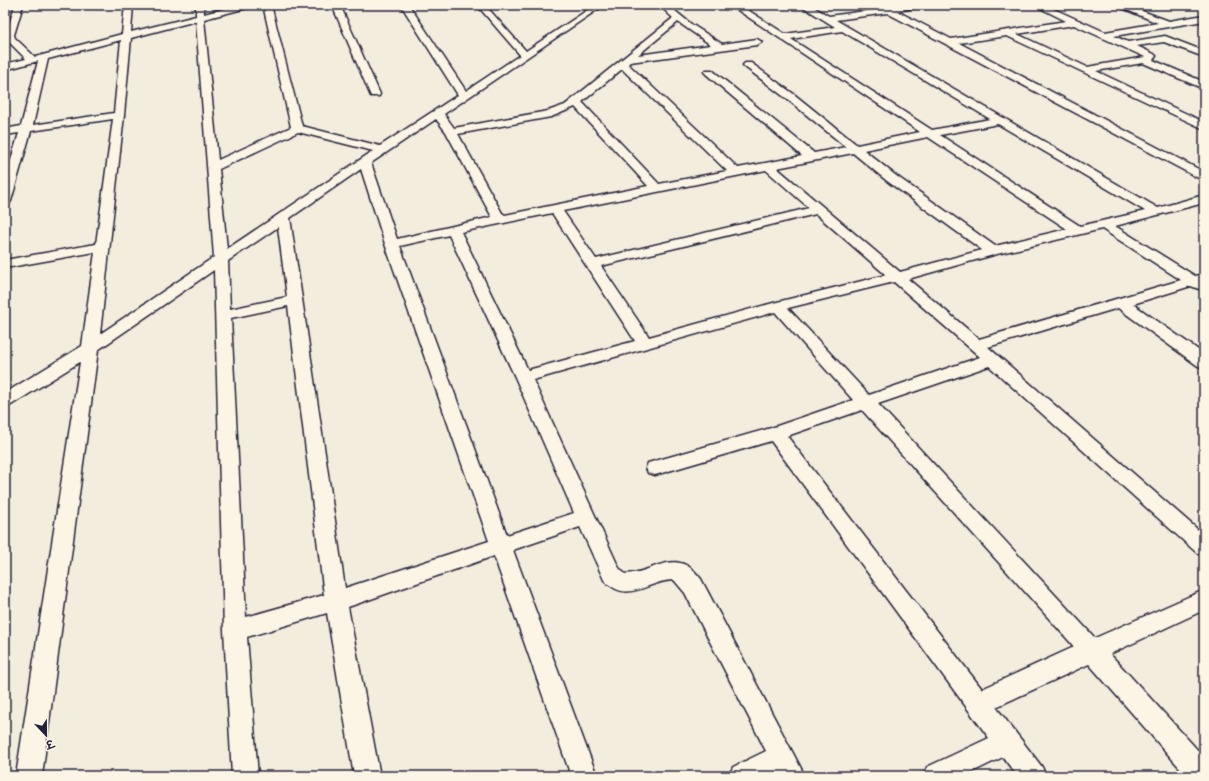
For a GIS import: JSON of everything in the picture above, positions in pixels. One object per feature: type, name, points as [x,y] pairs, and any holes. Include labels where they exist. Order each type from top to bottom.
[{"type":"street","points":[[19,5],[10,35],[11,39],[32,60]]},
{"type":"street","points":[[29,776],[90,348],[119,115],[129,5]]},
{"type":"street","points":[[200,5],[221,259],[235,630],[245,776]]},
{"type":"street","points":[[5,67],[248,5]]},
{"type":"street","points":[[267,5],[296,128]]},
{"type":"street","points":[[336,5],[375,94]]},
{"type":"street","points":[[405,5],[464,96]]},
{"type":"street","points":[[481,5],[525,56]]},
{"type":"street","points":[[5,401],[90,348],[283,216],[600,5]]},
{"type":"street","points":[[663,5],[678,18],[720,47]]},
{"type":"street","points":[[734,5],[1078,231]]},
{"type":"street","points":[[804,5],[1156,212]]},
{"type":"street","points":[[879,5],[1204,177]]},
{"type":"street","points":[[828,19],[920,5]]},
{"type":"street","points":[[1038,5],[1151,55],[1150,58],[1144,60],[1084,70]]},
{"type":"street","points":[[1120,5],[1168,24]]},
{"type":"street","points":[[451,132],[551,114],[569,107],[678,18]]},
{"type":"street","points":[[1104,35],[1204,18]]},
{"type":"street","points":[[951,42],[1075,22]]},
{"type":"street","points":[[784,37],[843,28]]},
{"type":"street","points":[[1006,32],[1204,126]]},
{"type":"street","points":[[1128,45],[1165,39],[1204,54]]},
{"type":"street","points":[[623,62],[757,42]]},
{"type":"street","points":[[5,201],[26,129],[44,58]]},
{"type":"street","points":[[1144,60],[1204,86]]},
{"type":"street","points":[[623,62],[736,173]]},
{"type":"street","points":[[748,65],[855,148],[891,178],[992,251]]},
{"type":"street","points":[[709,72],[811,157]]},
{"type":"street","points":[[575,101],[656,188]]},
{"type":"street","points":[[438,114],[451,132],[497,215],[504,219]]},
{"type":"street","points":[[5,132],[119,115]]},
{"type":"street","points":[[392,244],[556,208],[999,120]]},
{"type":"street","points":[[213,166],[296,128],[382,150]]},
{"type":"street","points":[[365,162],[392,244],[584,776]]},
{"type":"street","points":[[768,166],[976,345],[1204,547]]},
{"type":"street","points":[[523,377],[644,342],[778,306],[898,277],[992,251],[1105,225],[1204,199]]},
{"type":"street","points":[[556,208],[644,342]]},
{"type":"street","points":[[592,264],[819,210]]},
{"type":"street","points":[[283,216],[336,601],[366,776]]},
{"type":"street","points":[[1105,225],[1200,283]]},
{"type":"street","points":[[454,231],[523,377],[611,574],[615,580],[623,583],[641,580],[674,570],[685,576],[693,586],[787,767],[742,776]]},
{"type":"street","points":[[5,264],[102,247]]},
{"type":"street","points":[[976,345],[1120,302],[1200,283]]},
{"type":"street","points":[[223,315],[294,300]]},
{"type":"street","points":[[1120,302],[1204,362]]},
{"type":"street","points":[[778,306],[1204,776]]},
{"type":"street","points":[[655,468],[775,433],[992,359]]},
{"type":"street","points":[[775,433],[1033,776]]},
{"type":"street","points":[[235,630],[336,601],[586,518]]},
{"type":"street","points":[[978,703],[1204,600]]},
{"type":"street","points":[[936,776],[1007,742]]}]
